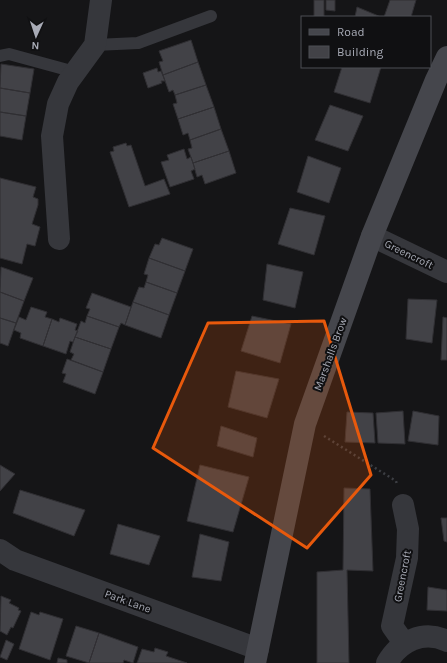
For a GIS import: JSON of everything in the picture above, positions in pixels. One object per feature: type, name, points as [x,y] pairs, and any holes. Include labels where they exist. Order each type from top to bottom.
[{"type":"street","points":[[59,239],[52,136],[58,104],[68,82],[95,45],[101,0]]},
{"type":"street","name":"Marshalls Brow","points":[[256,656],[305,424],[372,236],[436,80],[447,57]]},
{"type":"street","name":"Greencroft","points":[[372,236],[447,272]]},
{"type":"street","name":"Greencroft","points":[[403,505],[408,529],[407,558],[392,626],[404,643]]},
{"type":"street","name":"Park Lane","points":[[0,550],[15,560],[256,656]]},
{"type":"street","points":[[387,663],[392,654],[404,643],[417,638],[431,636],[447,641]]},
{"type":"lane","points":[[95,45],[138,44],[211,16]]},
{"type":"lane","points":[[0,56],[9,54],[75,72]]},
{"type":"path","points":[[305,424],[396,481],[403,505]]},
{"type":"highlighted area","points":[[324,321],[371,475],[307,548],[153,448],[208,323]]},
{"type":"building","points":[[314,0],[324,0],[324,16],[314,16]]},
{"type":"building","points":[[326,0],[335,0],[335,11],[326,10]]},
{"type":"building","points":[[390,0],[416,0],[411,16],[384,16]]},
{"type":"building","points":[[357,7],[379,16],[355,16]]},
{"type":"building","points":[[191,40],[198,62],[163,75],[159,62],[163,61],[159,51]]},
{"type":"building","points":[[198,62],[206,85],[175,95],[173,90],[169,92],[163,75]]},
{"type":"building","points":[[1,64],[34,69],[30,93],[0,88]]},
{"type":"building","points":[[157,68],[158,72],[161,71],[165,81],[161,81],[162,83],[148,88],[143,73]]},
{"type":"building","points":[[342,68],[381,68],[370,103],[334,92]]},
{"type":"building","points":[[206,85],[214,107],[178,119],[173,104],[177,103],[175,95]]},
{"type":"building","points":[[0,88],[30,93],[26,116],[0,112]]},
{"type":"building","points":[[330,105],[363,116],[348,151],[315,140]]},
{"type":"building","points":[[214,107],[221,129],[190,140],[188,133],[183,135],[178,119]]},
{"type":"building","points":[[0,112],[26,116],[22,140],[0,136]]},
{"type":"building","points":[[221,129],[229,151],[193,163],[188,149],[192,148],[190,140]]},
{"type":"building","points":[[126,143],[127,146],[131,145],[145,186],[164,179],[170,194],[129,207],[110,152],[114,151],[113,147]]},
{"type":"building","points":[[184,149],[187,159],[191,157],[195,169],[191,171],[194,179],[170,187],[161,162],[169,160],[167,155]]},
{"type":"building","points":[[229,151],[236,173],[205,184],[202,175],[197,177],[193,163]]},
{"type":"building","points":[[308,156],[341,168],[329,203],[297,192]]},
{"type":"building","points":[[0,178],[36,187],[33,197],[38,199],[38,205],[32,224],[40,227],[35,246],[27,244],[22,264],[0,258]]},
{"type":"building","points":[[290,208],[325,216],[314,255],[278,244]]},
{"type":"building","points":[[162,238],[193,249],[185,271],[149,258],[155,244],[159,245]]},
{"type":"building","points":[[149,258],[185,271],[177,293],[146,282],[148,275],[144,274]]},
{"type":"building","points":[[267,264],[303,272],[295,308],[263,300]]},
{"type":"building","points":[[1,267],[33,278],[24,301],[0,292]]},
{"type":"building","points":[[146,282],[177,293],[169,315],[133,302],[139,287],[144,288]]},
{"type":"building","points":[[0,292],[24,301],[16,323],[0,318]]},
{"type":"building","points":[[92,293],[131,307],[125,325],[121,323],[119,327],[87,316],[90,309],[86,308]]},
{"type":"building","points":[[408,299],[437,300],[432,343],[406,339]]},
{"type":"building","points":[[133,302],[169,315],[161,338],[125,325]]},
{"type":"building","points":[[31,307],[47,312],[45,317],[52,319],[43,346],[20,338],[21,333],[14,330],[19,317],[26,320]]},
{"type":"building","points":[[87,316],[119,327],[111,349],[75,337],[81,321],[85,323]]},
{"type":"building","points":[[252,316],[291,324],[280,363],[241,351]]},
{"type":"building","points":[[443,317],[447,318],[447,360],[441,360]]},
{"type":"building","points":[[0,318],[16,323],[8,346],[0,343]]},
{"type":"building","points":[[60,318],[77,324],[75,330],[78,331],[73,342],[70,341],[66,354],[43,346],[52,319],[59,322]]},
{"type":"building","points":[[75,337],[111,349],[103,372],[71,360],[74,354],[70,352]]},
{"type":"building","points":[[67,359],[103,372],[95,394],[63,382],[66,374],[62,373]]},
{"type":"building","points":[[236,371],[279,379],[267,418],[228,407]]},
{"type":"building","points":[[403,411],[405,444],[378,443],[376,413]]},
{"type":"building","points":[[413,411],[439,416],[438,445],[408,441]]},
{"type":"building","points":[[347,412],[373,413],[375,443],[345,442]]},
{"type":"building","points":[[221,426],[257,438],[253,457],[217,446]]},
{"type":"building","points":[[0,465],[15,474],[0,491]]},
{"type":"building","points":[[200,465],[249,477],[233,532],[187,521]]},
{"type":"building","points":[[344,488],[370,489],[373,571],[347,570],[349,663],[317,663],[317,572],[343,570]]},
{"type":"building","points":[[20,490],[85,510],[74,536],[13,513]]},
{"type":"building","points":[[441,518],[447,518],[447,542],[444,541]]},
{"type":"building","points":[[118,524],[160,536],[149,565],[110,554]]},
{"type":"building","points":[[200,534],[229,542],[221,581],[192,577]]},
{"type":"building","points":[[428,587],[447,590],[447,611],[427,610]]},
{"type":"building","points":[[1,596],[11,600],[9,603],[19,608],[18,610],[21,611],[13,628],[11,627],[7,635],[0,631]]},
{"type":"building","points":[[31,612],[39,615],[40,612],[63,619],[50,660],[19,649]]},
{"type":"building","points":[[76,626],[99,633],[89,663],[66,656]]},
{"type":"building","points":[[99,633],[138,647],[133,663],[124,660],[123,663],[89,663]]},
{"type":"building","points":[[6,640],[14,644],[7,660],[0,657]]},
{"type":"building","points":[[155,648],[168,652],[166,656],[187,663],[137,663],[142,649],[154,652]]},
{"type":"building","points":[[58,658],[67,660],[67,663],[57,663]]}]
